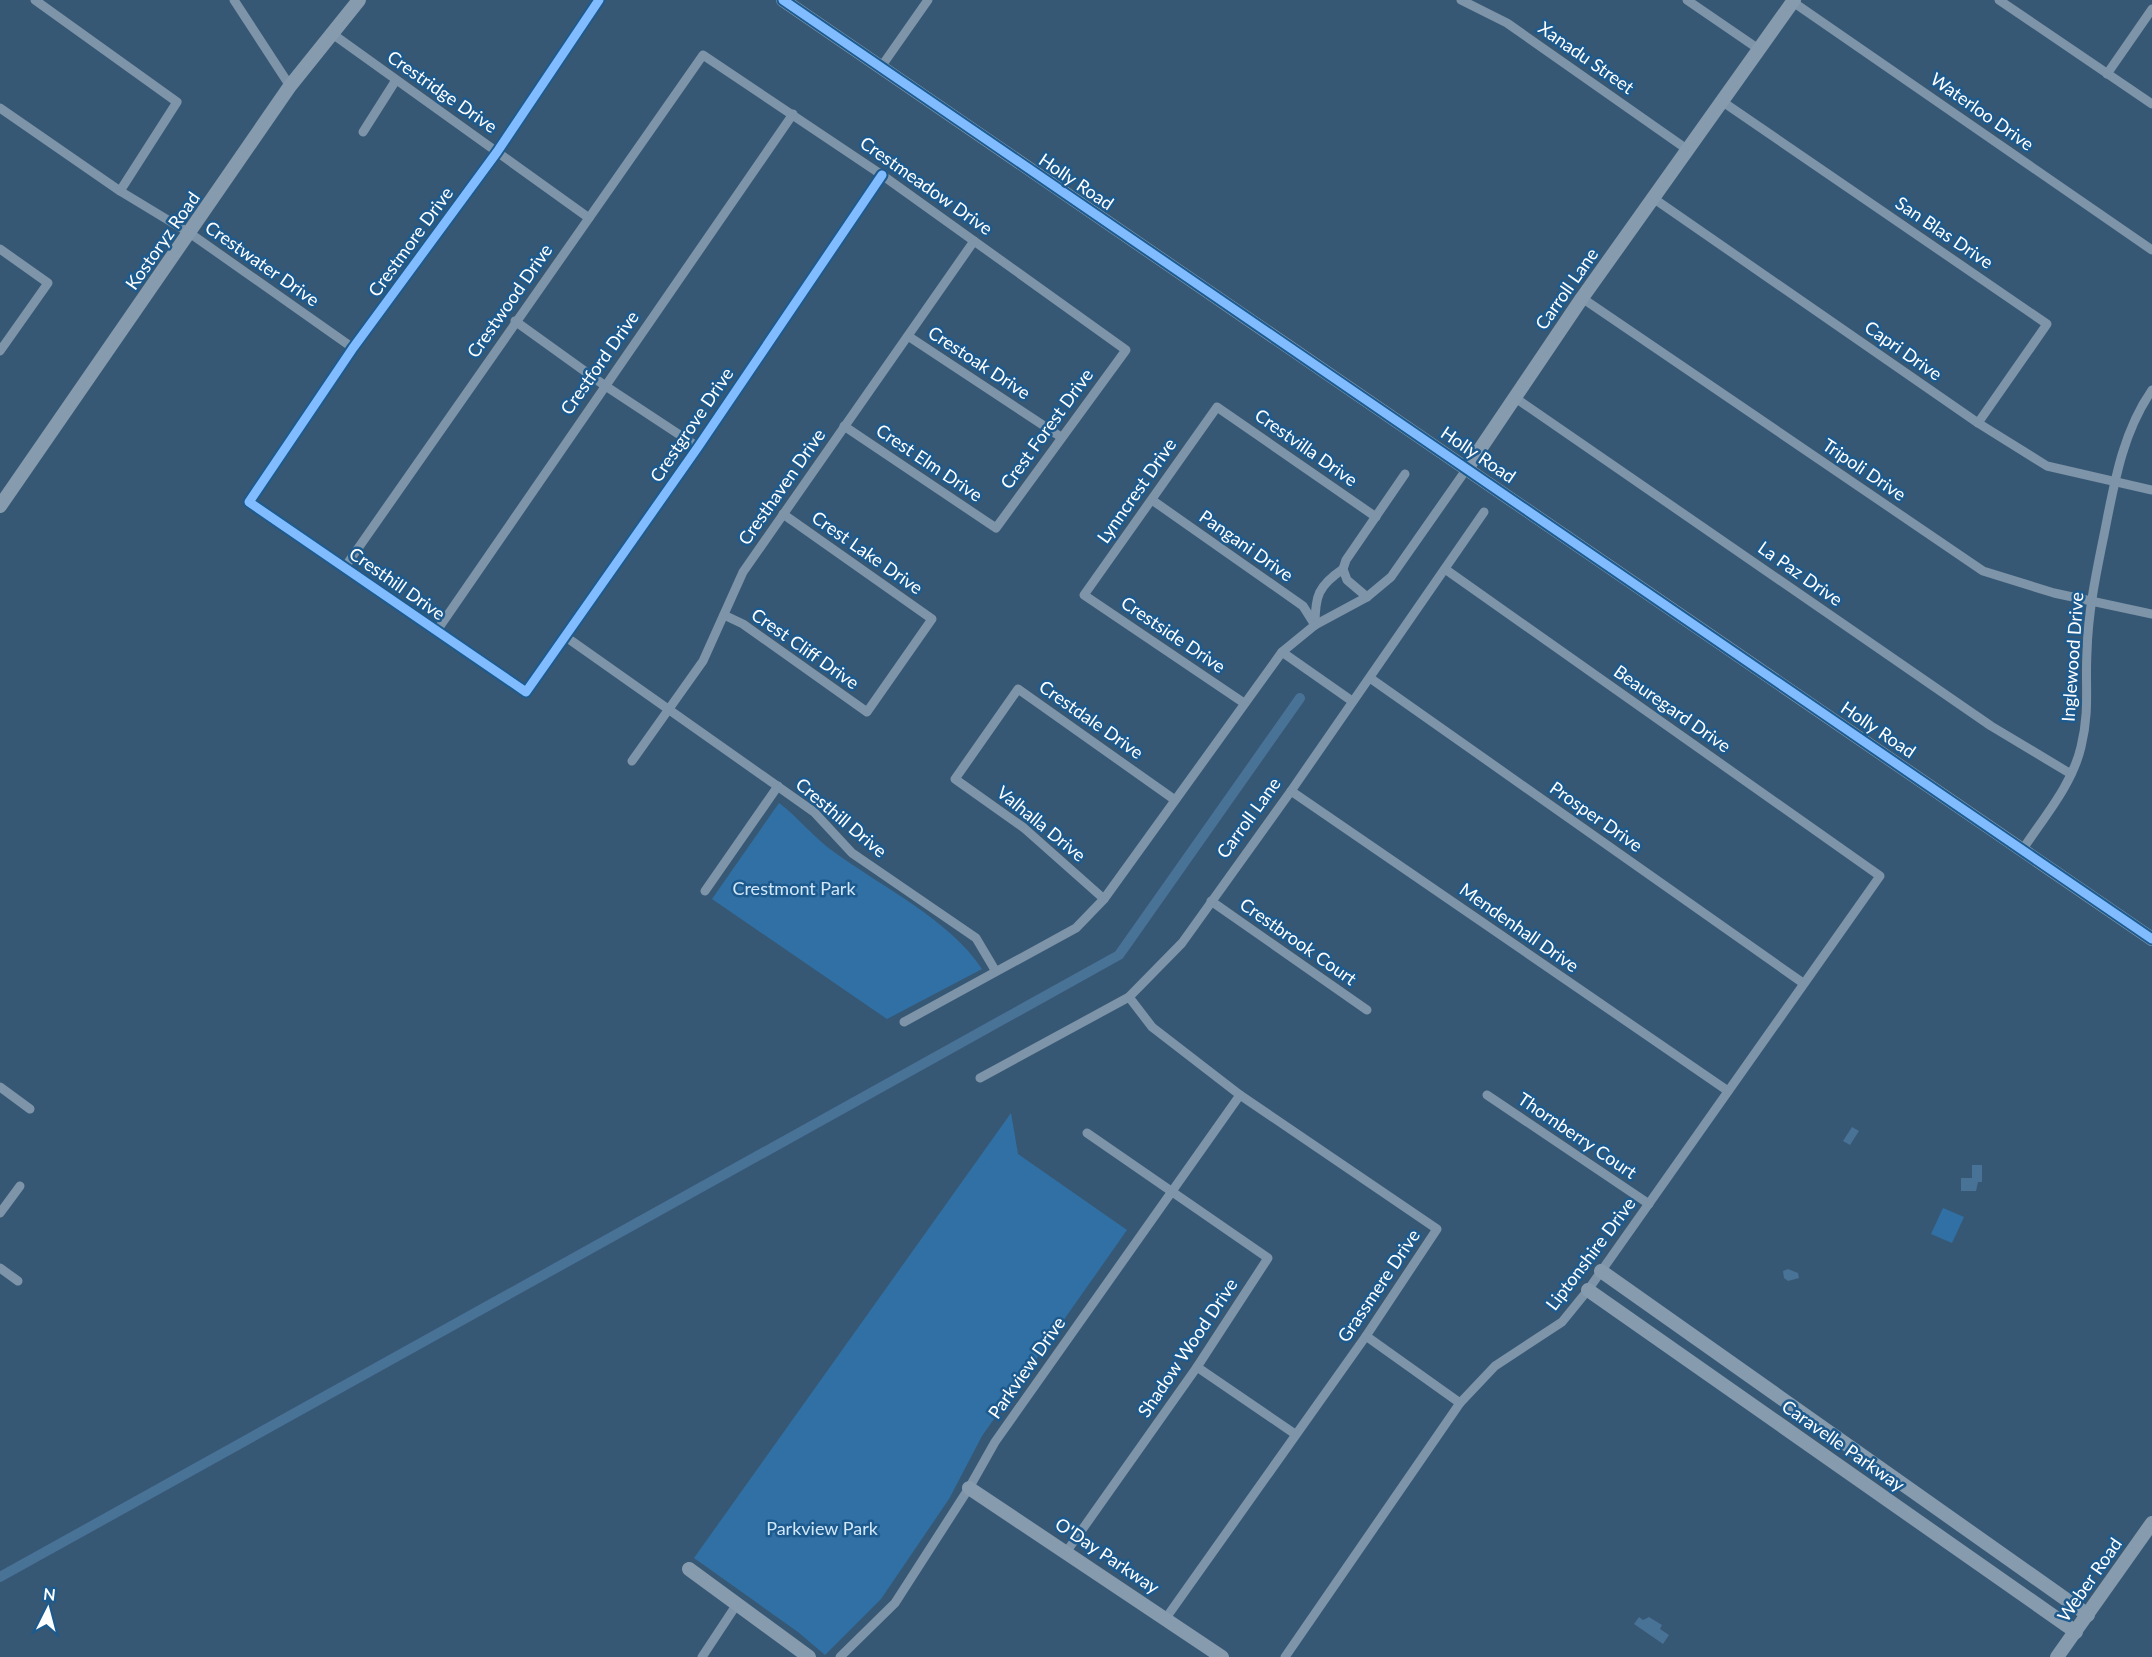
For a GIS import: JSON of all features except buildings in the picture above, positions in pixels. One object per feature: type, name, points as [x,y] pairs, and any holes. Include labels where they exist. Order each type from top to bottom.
[{"type":"main road","name":"Kostoryz Road","points":[[0,506],[190,234],[290,86],[359,0]]},
{"type":"main road","name":"Holly Road","points":[[783,0],[1468,467],[2152,939]]},
{"type":"main road","name":"Carroll Lane","points":[[1468,467],[1582,298],[1793,1]]},
{"type":"main road","name":"Caravelle Parkway","points":[[1601,1271],[2088,1615]]},
{"type":"main road","name":"Caravelle Parkway","points":[[1588,1290],[2076,1632]]},
{"type":"main road","name":"O'Day Parkway","points":[[969,1488],[1067,1551],[1222,1657]]},
{"type":"main road","name":"Weber Road","points":[[2057,1657],[2150,1532]]},
{"type":"main road","points":[[689,1569],[809,1657]]},
{"type":"street","points":[[35,0],[177,102],[120,191]]},
{"type":"street","points":[[236,0],[255,35],[290,86]]},
{"type":"street","name":"Crestmore Drive","points":[[249,502],[353,348],[497,152],[599,0]]},
{"type":"street","points":[[880,67],[928,0]]},
{"type":"street","name":"Xanadu Street","points":[[1461,0],[1507,23],[1688,150]]},
{"type":"street","points":[[1686,0],[1760,50]]},
{"type":"street","points":[[1999,0],[2152,104]]},
{"type":"street","name":"Waterloo Drive","points":[[1793,1],[2152,250]]},
{"type":"street","points":[[2107,74],[2152,9]]},
{"type":"street","name":"Crestridge Drive","points":[[334,34],[589,218]]},
{"type":"street","name":"Crestmeadow Drive","points":[[703,55],[882,175],[1126,350]]},
{"type":"street","name":"Crestwood Drive","points":[[345,567],[703,55]]},
{"type":"street","points":[[363,132],[396,80]]},
{"type":"street","name":"San Blas Drive","points":[[1723,102],[2047,324],[1978,423]]},
{"type":"street","name":"Crestwater Drive","points":[[0,108],[120,191],[190,234],[353,348]]},
{"type":"street","name":"Crestford Drive","points":[[436,632],[604,385],[793,114]]},
{"type":"street","name":"Crestgrove Drive","points":[[526,692],[698,447],[882,175]]},
{"type":"street","name":"Capri Drive","points":[[1653,198],[1978,423],[2047,466],[2152,490]]},
{"type":"street","name":"Cresthaven Drive","points":[[632,761],[703,661],[743,572],[974,241]]},
{"type":"street","points":[[0,249],[48,283],[0,351]]},
{"type":"street","name":"Tripoli Drive","points":[[1582,298],[1983,571],[2091,602],[2152,614]]},
{"type":"street","points":[[515,321],[604,385],[698,447]]},
{"type":"street","name":"Crestoak Drive","points":[[908,336],[1061,437]]},
{"type":"street","name":"Crest Forest Drive","points":[[996,528],[1126,350]]},
{"type":"street","name":"Inglewood Drive","points":[[2023,849],[2071,774],[2081,749],[2089,693],[2086,653],[2091,602],[2115,483],[2132,426],[2152,390]]},
{"type":"street","name":"La Paz Drive","points":[[1514,397],[1991,726],[2071,774]]},
{"type":"street","name":"Lynncrest Drive","points":[[1084,595],[1217,407]]},
{"type":"street","name":"Crestvilla Drive","points":[[1217,407],[1376,517]]},
{"type":"street","name":"Crest Elm Drive","points":[[844,426],[996,528]]},
{"type":"street","name":"Carroll Lane","points":[[904,1022],[995,970],[1076,928],[1104,899],[1282,651],[1315,625],[1367,597],[1391,577],[1468,467]]},
{"type":"street","points":[[1315,625],[1315,600],[1331,578],[1343,569],[1346,560],[1405,474]]},
{"type":"street","name":"Pangani Drive","points":[[1152,500],[1303,606],[1315,625]]},
{"type":"street","name":"Cresthill Drive","points":[[249,502],[526,692]]},
{"type":"street","name":"Carroll Lane","points":[[980,1078],[1129,998],[1182,943],[1291,791],[1484,512]]},
{"type":"street","name":"Crest Lake Drive","points":[[783,514],[932,619],[867,712]]},
{"type":"street","points":[[1343,569],[1347,580],[1367,597]]},
{"type":"street","name":"Beauregard Drive","points":[[1445,569],[1880,876]]},
{"type":"street","name":"Crestside Drive","points":[[1084,595],[1244,703]]},
{"type":"street","name":"Crest Cliff Drive","points":[[724,615],[743,624],[867,712]]},
{"type":"street","name":"Cresthill Drive","points":[[566,637],[814,812],[852,853],[976,938],[995,970]]},
{"type":"street","points":[[1282,651],[1352,701]]},
{"type":"street","name":"Prosper Drive","points":[[1370,678],[1803,983]]},
{"type":"street","name":"Crestdale Drive","points":[[955,779],[1018,689],[1175,800]]},
{"type":"street","name":"Valhalla Drive","points":[[955,779],[1024,828],[1104,899]]},
{"type":"street","points":[[705,891],[778,786]]},
{"type":"street","name":"Mendenhall Drive","points":[[1291,791],[1728,1091]]},
{"type":"street","name":"Liptonshire Drive","points":[[1285,1657],[1460,1403],[1495,1366],[1562,1322],[1588,1290],[1880,876]]},
{"type":"street","name":"Crestbrook Court","points":[[1211,901],[1367,1010]]},
{"type":"street","name":"Grassmere Drive","points":[[1129,998],[1152,1027],[1240,1095],[1437,1229],[1366,1336],[1166,1618]]},
{"type":"street","points":[[0,1087],[30,1108]]},
{"type":"street","name":"Parkview Drive","points":[[840,1657],[895,1603],[969,1488],[995,1442],[1240,1095]]},
{"type":"street","name":"Thornberry Court","points":[[1487,1095],[1649,1204]]},
{"type":"street","points":[[1087,1133],[1171,1192]]},
{"type":"street","points":[[0,1213],[20,1186]]},
{"type":"street","name":"Shadow Wood Drive","points":[[1067,1551],[1197,1366],[1268,1258],[1171,1192]]},
{"type":"street","points":[[0,1268],[18,1281]]},
{"type":"street","points":[[1366,1336],[1460,1403]]},
{"type":"street","points":[[1197,1366],[1295,1434]]},
{"type":"street","points":[[702,1657],[737,1604]]},
{"type":"green space","name":"Crestmont Park","points":[[779,803],[834,852],[934,920],[968,951],[982,969],[887,1019],[712,899]]},
{"type":"green space","name":"Parkview Park","points":[[1011,1113],[1018,1154],[1127,1230],[982,1436],[949,1499],[881,1599],[825,1655],[798,1632],[694,1558]]},
{"type":"green space","points":[[1943,1208],[1964,1217],[1952,1243],[1931,1234]]},
{"type":"shaded area","points":[[1852,1127],[1859,1131],[1850,1145],[1843,1141]]},
{"type":"shaded area","points":[[1972,1165],[1982,1165],[1982,1182],[1978,1182],[1976,1191],[1961,1191],[1961,1178],[1972,1178]]},
{"type":"shaded area","points":[[1788,1269],[1798,1273],[1799,1278],[1788,1281],[1784,1278],[1783,1271]]},
{"type":"shaded area","points":[[1639,1617],[1643,1620],[1649,1617],[1662,1625],[1660,1629],[1669,1635],[1663,1644],[1634,1624]]},
{"type":"waterway","points":[[0,1577],[1119,955],[1300,698]]},
{"type":"cycle path","points":[[599,0],[497,152],[353,348],[249,502],[526,692],[698,447],[882,175]]},
{"type":"cycle path","points":[[783,0],[2152,939]]}]
